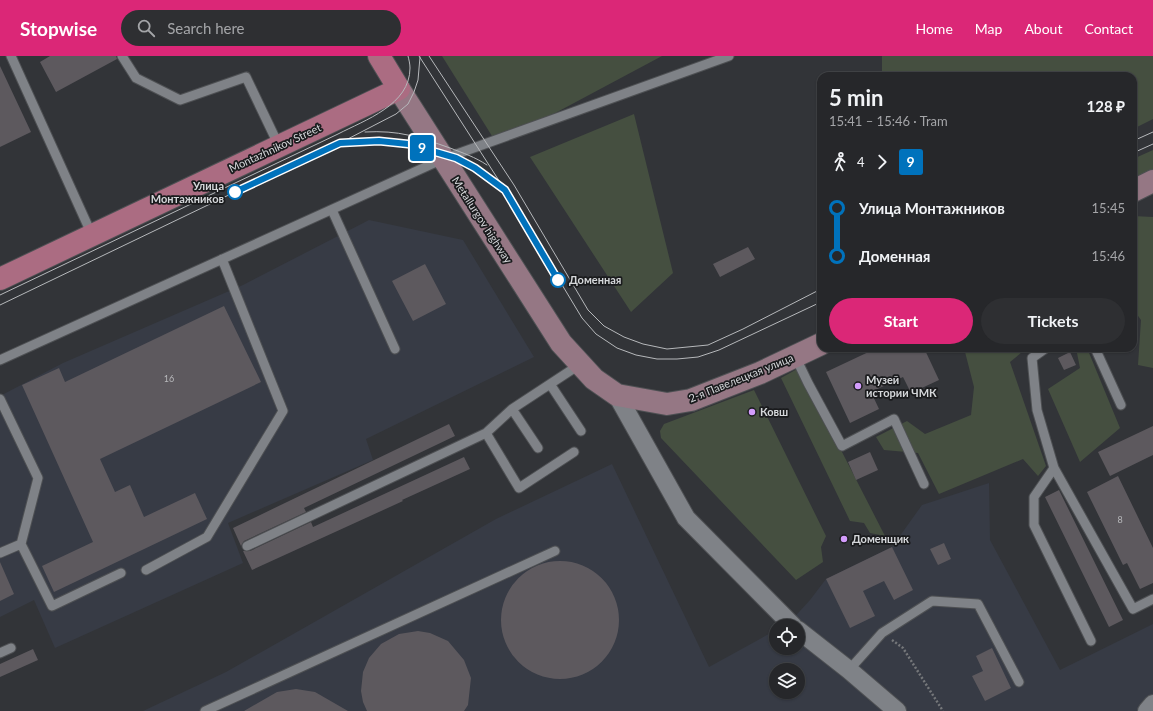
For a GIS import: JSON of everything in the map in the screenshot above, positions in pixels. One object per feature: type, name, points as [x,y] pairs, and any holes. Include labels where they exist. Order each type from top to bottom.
[{"type":"main road","name":"Metallurgov highway","points":[[379,56],[561,343]]},
{"type":"main road","name":"Montazhnikov Street","points":[[0,279],[399,89]]},
{"type":"main road","points":[[1137,189],[1153,181]]},
{"type":"main road","name":"2-я Павелецкая улица","points":[[561,343],[579,365],[594,379],[617,395],[667,404],[691,400],[760,373],[817,346]]},
{"type":"street","points":[[617,395],[686,518],[786,619]]},
{"type":"street","points":[[805,635],[849,670],[897,711]]},
{"type":"street","points":[[1147,711],[1153,704]]},
{"type":"lane","points":[[122,56],[136,78],[180,100],[246,77],[279,146]]},
{"type":"lane","points":[[0,360],[443,159],[729,56]]},
{"type":"lane","points":[[12,57],[92,235]]},
{"type":"lane","points":[[332,210],[395,349]]},
{"type":"lane","points":[[146,570],[208,537],[283,411],[222,260]]},
{"type":"lane","points":[[1040,352],[1032,358],[1037,410],[1054,468],[1133,609],[1153,599]]},
{"type":"lane","points":[[1096,352],[1121,405]]},
{"type":"lane","points":[[795,356],[842,446],[894,419],[924,484]]},
{"type":"lane","points":[[246,546],[486,433],[512,409],[579,365]]},
{"type":"lane","points":[[550,384],[581,431]]},
{"type":"lane","points":[[0,399],[38,478],[21,544],[52,606],[121,573]]},
{"type":"lane","points":[[512,409],[538,448]]},
{"type":"lane","points":[[486,433],[519,488],[574,452]]},
{"type":"lane","points":[[1054,468],[1034,497],[1034,525],[1091,641]]},
{"type":"lane","points":[[0,553],[21,544]]},
{"type":"lane","points":[[205,711],[555,551]]},
{"type":"lane","points":[[849,670],[882,633],[932,601],[978,604],[1019,682]]},
{"type":"lane","points":[[0,653],[11,648]]},
{"type":"path","points":[[882,633],[903,648],[943,711]]},
{"type":"shaded area","points":[[369,220],[463,240],[534,357],[366,439],[373,460],[228,523],[243,563],[55,648],[34,600],[0,617],[0,396],[63,363],[243,285]]},
{"type":"shaded area","points":[[612,464],[709,667],[769,634],[769,655],[805,655],[805,619],[793,619],[826,579],[892,547],[922,505],[989,483],[990,540],[1060,670],[1153,624],[1153,711],[143,711],[226,672],[496,519]]},
{"type":"green space","points":[[442,56],[662,56],[497,144]]},
{"type":"green space","points":[[882,56],[1153,56],[1153,119],[1137,127],[1137,72],[882,72]]},
{"type":"green space","points":[[634,114],[673,273],[631,312],[530,157]]},
{"type":"green space","points":[[1153,150],[1153,169],[1137,176],[1137,157]]},
{"type":"green space","points":[[1137,216],[1153,217],[1153,368],[1138,365],[1141,320],[1137,314]]},
{"type":"green space","points":[[965,352],[1022,352],[1010,362],[1046,466],[1038,476],[1023,459],[939,494],[918,453],[884,450],[876,437],[907,421],[925,434],[971,415],[974,387]]},
{"type":"green space","points":[[1077,352],[1089,352],[1120,428],[1080,462],[1048,389],[1080,368]]},
{"type":"green space","points":[[799,368],[885,536],[870,533],[864,523],[850,521],[781,378]]},
{"type":"green space","points":[[754,390],[826,536],[821,547],[823,562],[796,580],[661,438],[660,431],[664,424]]},
{"type":"building","points":[[50,56],[116,56],[117,59],[56,92],[40,62]]},
{"type":"building","points":[[0,66],[31,132],[0,147]]},
{"type":"building","points":[[748,247],[755,259],[720,277],[713,264]]},
{"type":"building","points":[[425,264],[446,304],[413,321],[392,281]]},
{"type":"building","points":[[224,306],[261,382],[100,459],[115,492],[130,485],[144,517],[195,493],[207,519],[54,592],[42,566],[93,542],[22,385],[59,368],[65,382]]},
{"type":"building","name":"Музей истории ЧМК","points":[[868,352],[926,352],[939,380],[911,393],[903,377],[871,392],[879,409],[850,423],[826,372]]},
{"type":"building","points":[[1070,352],[1076,365],[1064,370],[1058,358]]},
{"type":"building","points":[[449,424],[455,436],[304,508],[306,512],[244,541],[241,546],[233,528]]},
{"type":"building","points":[[1153,426],[1153,455],[1110,476],[1098,452]]},
{"type":"building","points":[[870,452],[878,470],[856,480],[848,462]]},
{"type":"building","points":[[464,457],[470,469],[252,570],[243,551],[250,551],[311,522],[313,527]]},
{"type":"building","points":[[1118,476],[1153,548],[1153,583],[1140,589],[1127,563],[1123,565],[1087,492]]},
{"type":"building","points":[[1059,490],[1123,620],[1109,627],[1045,497]]},
{"type":"building","points":[[944,543],[951,559],[938,565],[930,549]]},
{"type":"building","points":[[892,547],[913,590],[894,600],[884,581],[863,591],[875,616],[850,628],[826,579]]},
{"type":"building","points":[[560,561],[582,566],[593,571],[609,587],[614,598],[619,620],[614,642],[609,653],[593,669],[582,674],[560,679],[538,674],[527,669],[511,653],[506,642],[501,620],[506,598],[511,587],[527,571],[538,566]]},
{"type":"building","points":[[0,562],[14,594],[0,601]]},
{"type":"building","points":[[418,631],[430,633],[448,641],[464,660],[471,678],[468,705],[464,711],[367,711],[363,702],[361,691],[363,672],[369,658],[381,644],[399,634]]},
{"type":"building","points":[[992,648],[1011,688],[985,701],[972,676],[983,671],[976,656]]},
{"type":"building","points":[[33,649],[38,660],[0,677],[0,664]]},
{"type":"building","points":[[296,689],[315,692],[348,711],[244,711],[277,692]]},
{"type":"tram line","points":[[0,295],[373,117],[384,110],[403,92],[408,81],[410,68],[408,56]]},
{"type":"tram line","points":[[419,56],[505,190],[582,318],[596,334],[617,348],[636,355],[657,359],[698,357],[719,350],[817,304]]},
{"type":"tram line","points":[[429,56],[514,185],[588,310],[604,326],[624,337],[643,344],[667,349],[708,345],[817,291]]},
{"type":"tram line","points":[[0,305],[340,143],[396,114],[408,104],[414,92],[418,80],[420,57]]},
{"type":"tram line","points":[[365,132],[388,132],[409,135],[464,153],[487,165]]},
{"type":"tram line","points":[[1137,139],[1153,132]]},
{"type":"tram line","points":[[344,143],[379,141],[408,144],[456,158],[475,168],[501,187]]},
{"type":"tram line","name":"9","points":[[235,192],[340,143],[379,141],[408,144],[456,158],[475,168],[505,190],[558,280]]},
{"type":"tram line","points":[[1137,151],[1153,144]]},
{"type":"place","name":"Улица Монтажников","points":[[235,192]]},
{"type":"place","name":"Доменная","points":[[558,280]]},
{"type":"place","name":"Музей истории ЧМК","points":[[858,386]]},
{"type":"place","name":"Ковш","points":[[752,412]]},
{"type":"place","name":"Доменщик","points":[[844,539]]}]
